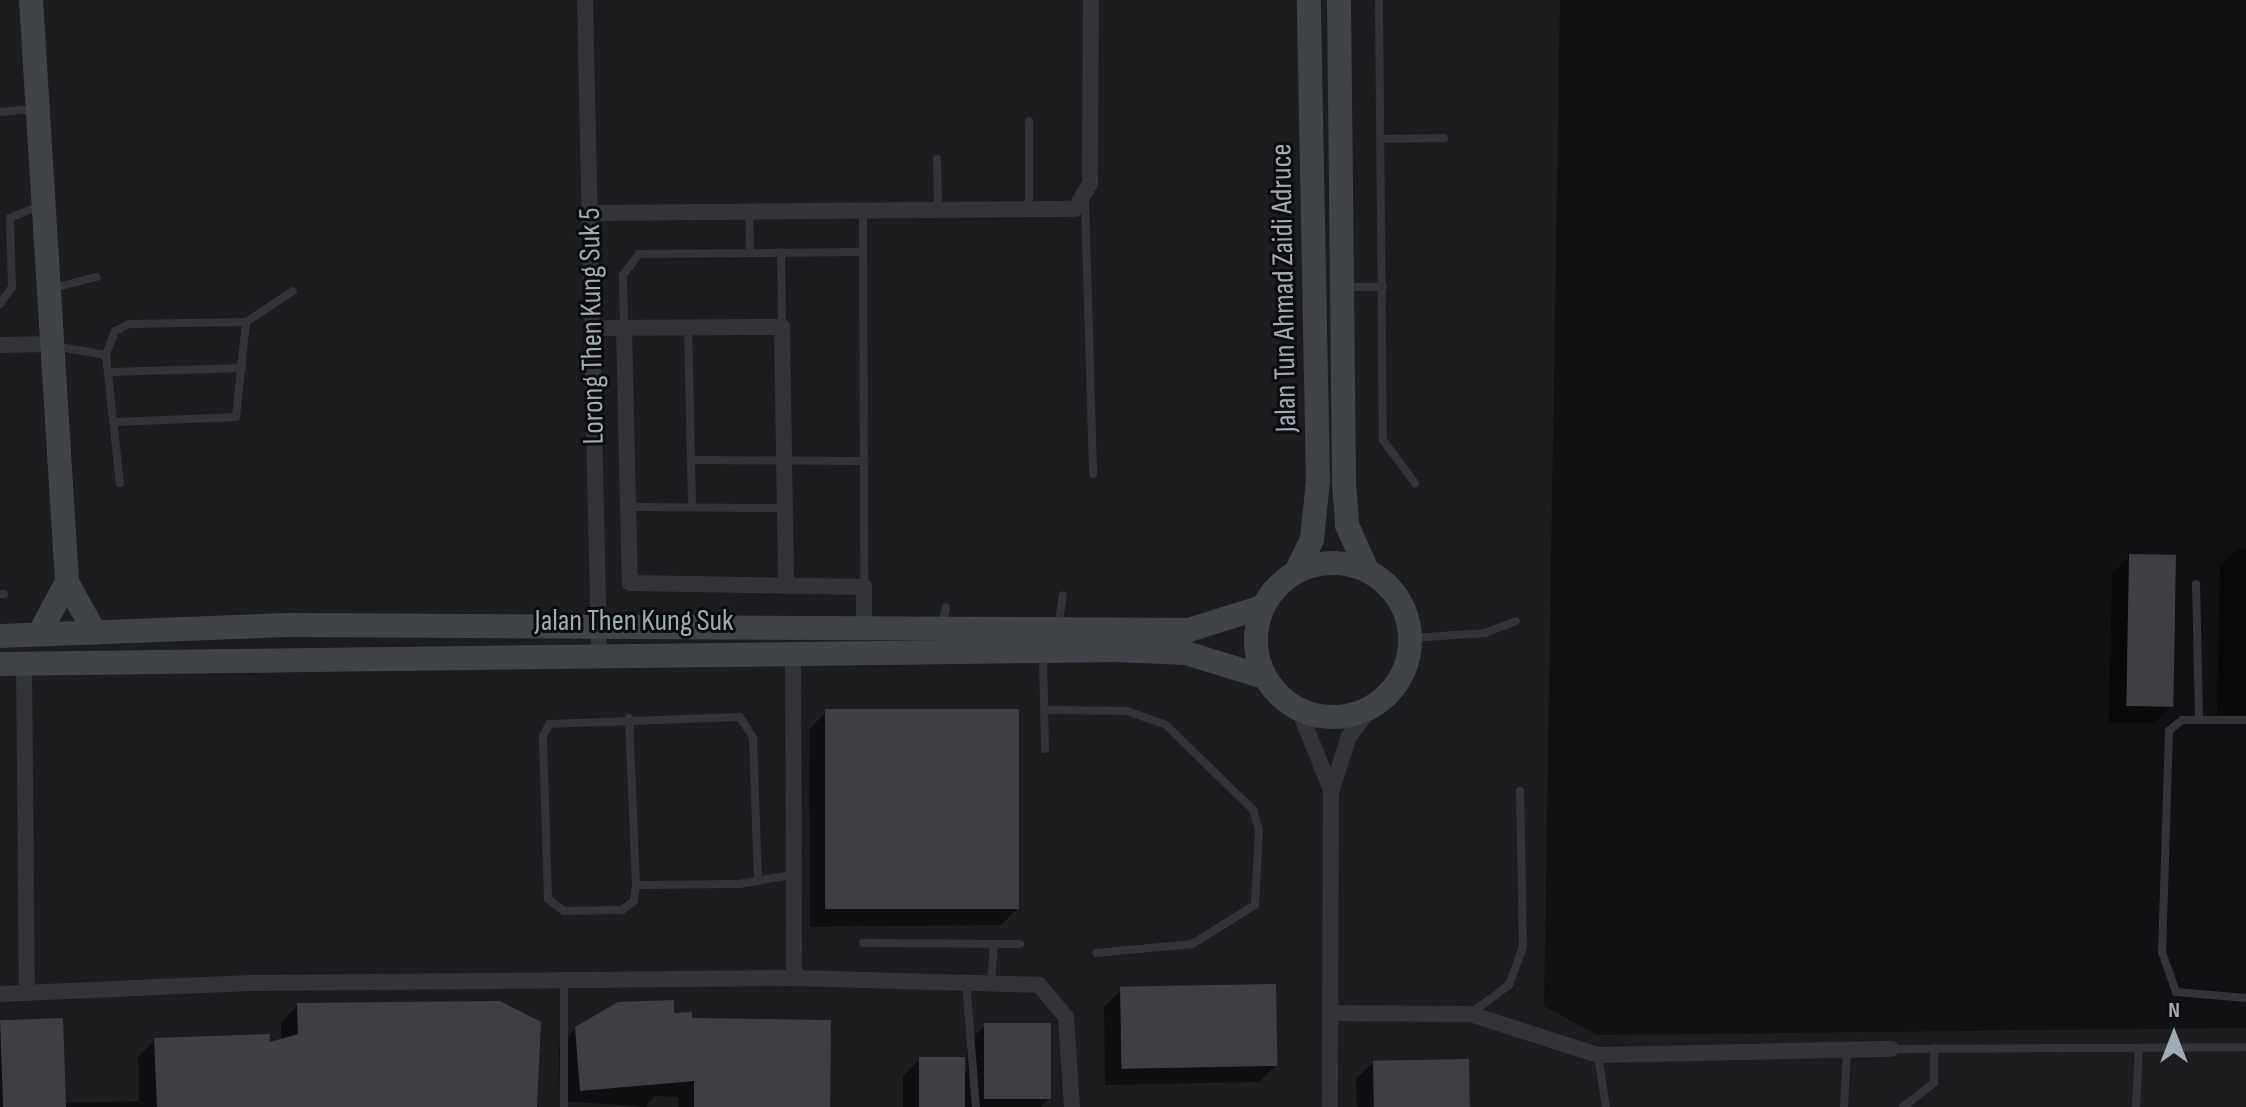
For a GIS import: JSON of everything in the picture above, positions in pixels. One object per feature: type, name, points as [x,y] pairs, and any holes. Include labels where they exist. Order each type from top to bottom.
[{"type":"street","points":[[31,0],[67,582],[95,633]]},
{"type":"street","name":"Lorong Then Kung Suk 5","points":[[585,0],[599,652]]},
{"type":"street","points":[[590,213],[749,210],[1063,212],[1085,201],[1091,0]]},
{"type":"street","name":"Jalan Tun Ahmad Zaidi Adruce","points":[[1296,572],[1312,539],[1318,481],[1309,0]]},
{"type":"street","name":"Jalan Tun Ahmad Zaidi Adruce","points":[[1339,0],[1345,497],[1350,535],[1367,570]]},
{"type":"street","points":[[592,328],[782,327],[786,586]]},
{"type":"street","points":[[624,328],[630,583],[864,587],[864,626]]},
{"type":"street","points":[[0,345],[50,344]]},
{"type":"street","points":[[595,453],[626,453]]},
{"type":"street","points":[[1330,1107],[1331,790],[1349,736],[1400,679],[1411,638],[1398,598],[1367,570],[1319,564],[1296,572],[1262,607],[1254,642],[1264,677],[1299,710],[1331,790]]},
{"type":"street","points":[[39,634],[67,582]]},
{"type":"street","name":"Jalan Then Kung Suk","points":[[0,636],[599,624],[864,626],[944,617],[1058,628],[1189,630],[1262,607]]},
{"type":"street","name":"Jalan Then Kung Suk","points":[[12,664],[599,652],[1043,650],[1186,653],[1264,677]]},
{"type":"street","points":[[793,653],[791,875],[794,978]]},
{"type":"street","points":[[12,664],[27,992]]},
{"type":"street","points":[[1299,710],[1335,717],[1370,709]]},
{"type":"street","points":[[0,994],[256,983],[564,985],[794,978],[991,981],[1039,985],[1054,995],[1066,1017],[1072,1107]]},
{"type":"street","points":[[1332,1013],[1470,1014],[1598,1055],[1891,1049]]},
{"type":"lane","points":[[1379,0],[1383,440],[1415,483]]},
{"type":"lane","points":[[0,112],[37,109]]},
{"type":"lane","points":[[1029,121],[1029,211]]},
{"type":"lane","points":[[1381,139],[1444,138]]},
{"type":"lane","points":[[937,159],[938,210]]},
{"type":"lane","points":[[1085,201],[1093,474]]},
{"type":"lane","points":[[0,304],[12,287],[10,218],[43,205]]},
{"type":"lane","points":[[749,210],[750,251]]},
{"type":"lane","points":[[863,210],[864,587]]},
{"type":"lane","points":[[624,328],[623,275],[631,258],[750,251],[863,252]]},
{"type":"lane","points":[[781,252],[782,327]]},
{"type":"lane","points":[[49,289],[96,277]]},
{"type":"lane","points":[[1342,287],[1383,287]]},
{"type":"lane","points":[[120,483],[117,422],[106,355],[115,331],[129,324],[246,322],[293,291]]},
{"type":"lane","points":[[117,422],[236,417],[246,322]]},
{"type":"lane","points":[[688,327],[692,507]]},
{"type":"lane","points":[[50,344],[106,355]]},
{"type":"lane","points":[[110,372],[242,368]]},
{"type":"lane","points":[[691,460],[863,461]]},
{"type":"lane","points":[[626,507],[784,508]]},
{"type":"lane","points":[[2196,584],[2199,719]]},
{"type":"lane","points":[[1058,628],[1063,595]]},
{"type":"lane","points":[[1411,638],[1485,633],[1516,621]]},
{"type":"lane","points":[[1043,650],[1045,749]]},
{"type":"lane","points":[[1045,710],[1127,711],[1166,725],[1253,810],[1259,830],[1255,905],[1192,944],[1096,953]]},
{"type":"lane","points":[[629,718],[636,885],[634,901],[622,910],[564,911],[548,899],[545,883],[544,729],[574,717],[733,715],[748,724],[758,878]]},
{"type":"lane","points":[[2246,720],[2199,719],[2169,731],[2166,977],[2176,992],[2246,998]]},
{"type":"lane","points":[[1470,1014],[1509,985],[1523,947],[1520,791]]},
{"type":"lane","points":[[636,885],[791,875]]},
{"type":"lane","points":[[863,943],[1020,944]]},
{"type":"lane","points":[[991,981],[994,945]]},
{"type":"lane","points":[[966,981],[976,1107]]},
{"type":"lane","points":[[564,985],[564,1107]]},
{"type":"lane","points":[[1891,1049],[2246,1047]]},
{"type":"lane","points":[[1903,1107],[1934,1083],[1934,1048]]},
{"type":"lane","points":[[2136,1107],[2139,1048]]},
{"type":"lane","points":[[1844,1107],[1847,1049]]},
{"type":"lane","points":[[1598,1055],[1606,1107]]},
{"type":"shaded area","points":[[0,0],[1560,0],[1544,1006],[1597,1035],[2246,1028],[2246,1107],[0,1107]]},
{"type":"building","points":[[2129,554],[2176,555],[2173,707],[2126,706]]},
{"type":"building","points":[[825,709],[1019,709],[1019,909],[825,909]]},
{"type":"building","points":[[1276,984],[1277,1066],[1121,1069],[1120,987]]},
{"type":"building","points":[[674,1000],[674,1013],[692,1012],[692,1018],[831,1020],[830,1107],[694,1107],[694,1081],[580,1091],[575,1027],[618,1002]]},
{"type":"building","points":[[500,1001],[541,1022],[537,1107],[157,1107],[154,1038],[270,1034],[270,1042],[298,1034],[297,1003]]},
{"type":"building","points":[[63,1018],[66,1107],[3,1107],[0,1020]]},
{"type":"building","points":[[984,1023],[1051,1023],[1051,1099],[984,1099]]},
{"type":"building","points":[[919,1057],[965,1057],[965,1107],[919,1107]]},
{"type":"building","points":[[1469,1059],[1470,1107],[1374,1107],[1373,1061]]}]
